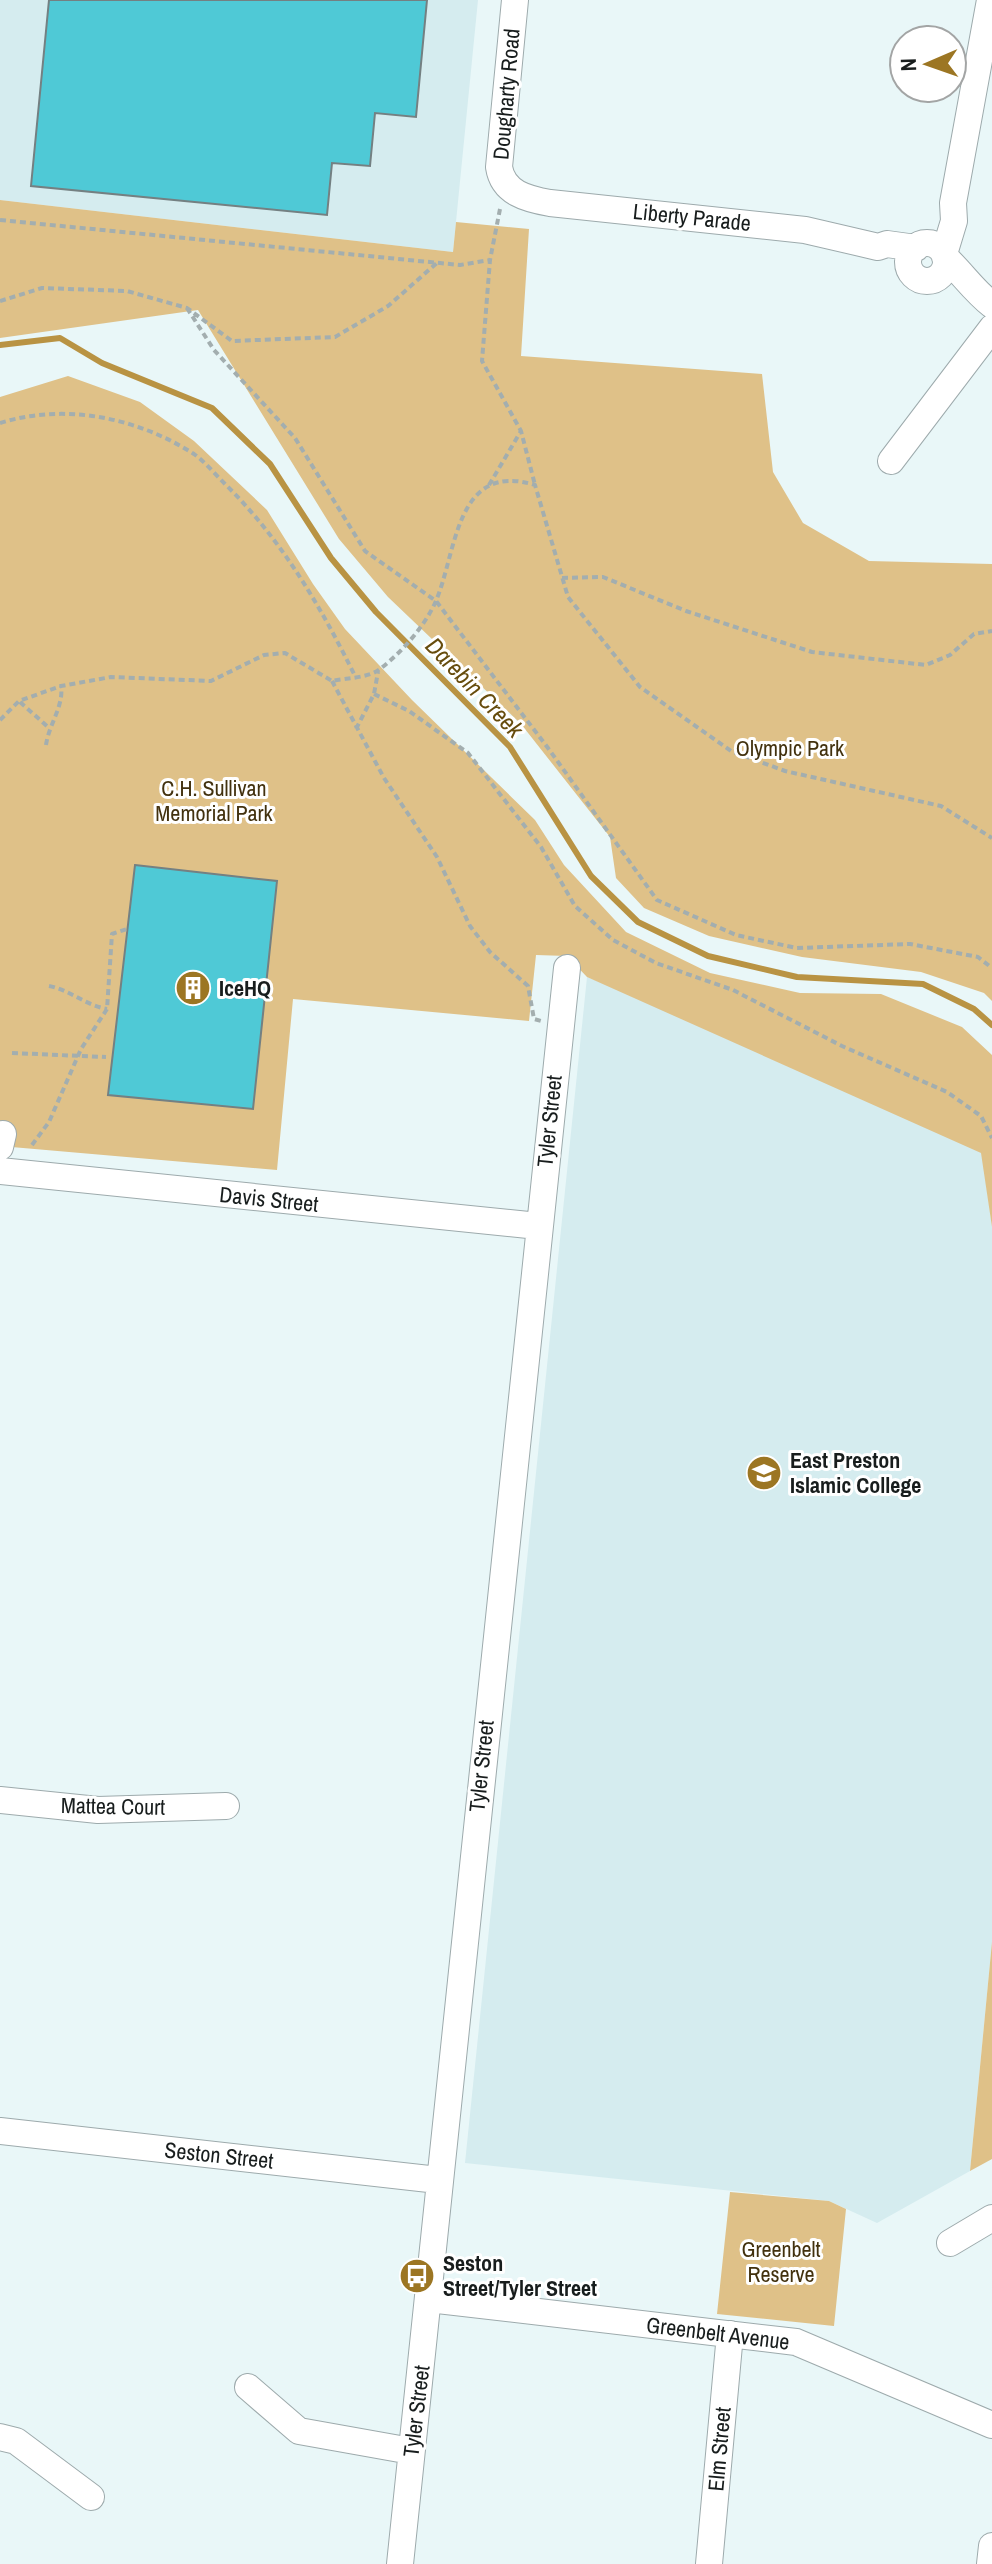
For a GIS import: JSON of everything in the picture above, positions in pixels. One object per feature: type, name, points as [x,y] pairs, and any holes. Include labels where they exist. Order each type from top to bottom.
[{"type":"street","name":"Dougharty Road","points":[[507,187],[500,176],[499,154],[515,0]]},
{"type":"street","points":[[984,298],[970,279],[928,259],[953,203],[990,0]]},
{"type":"street","name":"Liberty Parade","points":[[507,187],[532,200],[805,230],[878,247],[887,244],[928,259]]},
{"type":"street","points":[[891,461],[992,328]]},
{"type":"street","name":"Tyler Street","points":[[400,2564],[567,968]]},
{"type":"street","name":"Davis Street","points":[[0,1171],[538,1226]]},
{"type":"street","name":"Mattea Court","points":[[0,1800],[98,1810],[226,1806]]},
{"type":"street","name":"Seston Street","points":[[0,2131],[438,2180]]},
{"type":"street","points":[[950,2243],[992,2218]]},
{"type":"street","name":"Greenbelt Avenue","points":[[429,2299],[796,2342],[992,2425]]},
{"type":"street","name":"Elm Street","points":[[709,2564],[730,2334]]},
{"type":"street","points":[[248,2387],[299,2431],[411,2451]]},
{"type":"street","points":[[0,2437],[16,2441],[91,2497]]},
{"type":"street","points":[[990,2564],[992,2546]]},
{"type":"path","points":[[507,187],[495,224],[482,361],[521,431],[568,597],[640,687],[731,751],[785,771],[941,806],[992,838]]},
{"type":"path","points":[[0,220],[460,265],[490,260]]},
{"type":"path","points":[[0,301],[42,288],[127,291],[187,308],[232,341],[335,337],[388,306],[438,262]]},
{"type":"path","points":[[187,308],[214,350],[295,438],[365,551],[436,601],[548,748],[657,900],[736,935],[797,948],[910,944],[978,957],[992,968]]},
{"type":"path","points":[[0,423],[75,412],[124,422],[194,455],[247,506],[306,582],[355,676]]},
{"type":"path","points":[[356,729],[374,694],[379,671],[419,630],[436,601],[454,532],[476,496],[489,485],[521,431]]},
{"type":"path","points":[[489,485],[512,480],[535,485]]},
{"type":"path","points":[[562,578],[603,577],[686,611],[812,652],[926,665],[950,655],[974,634],[992,631]]},
{"type":"path","points":[[0,720],[19,701],[61,686],[111,677],[211,681],[264,655],[285,653],[332,681],[356,729],[437,857],[470,926],[490,952],[528,986],[534,1019],[559,1024]]},
{"type":"path","points":[[332,681],[379,671]]},
{"type":"path","points":[[46,745],[48,727],[63,698],[61,686]]},
{"type":"path","points":[[374,694],[409,711],[468,753],[541,847],[575,906],[613,940],[656,963],[733,990],[842,1046],[947,1092],[981,1116],[992,1138]]},
{"type":"path","points":[[19,701],[48,727]]},
{"type":"path","points":[[32,1145],[49,1122],[78,1056],[107,1009],[112,934],[127,929]]},
{"type":"path","points":[[49,986],[64,989],[85,1003],[107,1009]]},
{"type":"path","points":[[12,1053],[106,1057]]},
{"type":"shaded area","points":[[0,0],[478,0],[453,252],[0,200]]},
{"type":"shaded area","name":"East Preston Islamic College","points":[[587,977],[814,1066],[982,1153],[992,1227],[992,1942],[970,2171],[877,2223],[829,2201],[465,2163]]},
{"type":"green space","name":"Olympic Park","points":[[0,200],[453,252],[456,222],[529,229],[521,356],[762,374],[773,472],[803,523],[869,561],[992,564],[992,1001],[984,993],[921,972],[802,957],[709,936],[644,908],[616,878],[610,837],[521,724],[388,597],[339,539],[198,310],[0,338]]},
{"type":"green space","name":"C.H. Sullivan Memorial Park","points":[[68,376],[140,402],[194,441],[267,510],[345,629],[412,700],[535,820],[564,865],[626,932],[710,973],[800,993],[881,994],[962,1027],[992,1055],[992,1227],[981,1153],[587,977],[567,956],[536,955],[529,1021],[293,999],[277,1170],[0,1146],[0,397]]},
{"type":"green space","points":[[992,1942],[992,2159],[970,2171]]},
{"type":"green space","name":"Greenbelt Reserve","points":[[730,2192],[829,2201],[846,2209],[834,2326],[717,2314]]},
{"type":"building","points":[[49,0],[427,0],[416,117],[375,113],[370,166],[332,163],[327,215],[31,186]]},
{"type":"building","name":"IceHQ","points":[[135,865],[277,881],[253,1109],[108,1095]]},
{"type":"waterway","name":"Darebin Creek","points":[[0,345],[60,338],[102,363],[212,408],[270,464],[331,558],[376,612],[510,747],[591,876],[638,922],[708,956],[797,977],[923,984],[974,1009],[992,1025]]},
{"type":"place","name":"IceHQ","points":[[193,988]]},
{"type":"place","name":"East Preston Islamic College","points":[[764,1473]]},
{"type":"place","name":"Seston Street/Tyler Street","points":[[417,2276]]}]
